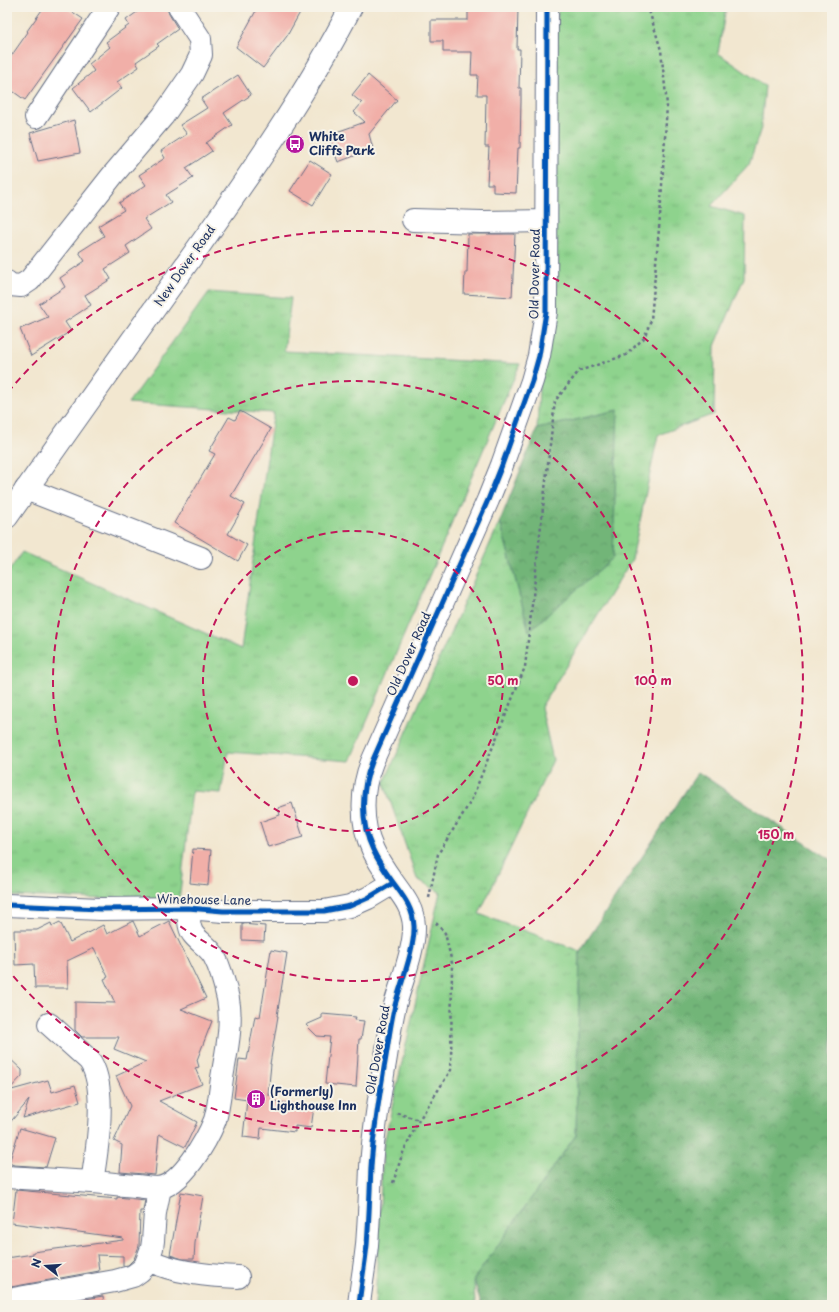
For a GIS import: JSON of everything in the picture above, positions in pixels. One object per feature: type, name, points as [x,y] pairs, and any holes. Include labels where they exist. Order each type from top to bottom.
[{"type":"street","points":[[36,117],[109,7]]},
{"type":"street","points":[[7,282],[10,285],[21,286],[30,280],[112,176],[163,116],[192,74],[201,55],[200,39],[179,7]]},
{"type":"street","name":"New Dover Road","points":[[7,517],[259,160],[335,39],[351,7]]},
{"type":"street","name":"Old Dover Road","points":[[359,1305],[367,1245],[371,1166],[377,1112],[395,1008],[412,947],[414,927],[410,907],[403,894],[377,859],[372,848],[367,831],[364,807],[367,778],[372,762],[488,500],[518,423],[539,356],[546,312],[547,7]]},
{"type":"street","points":[[413,220],[546,222]]},
{"type":"street","points":[[26,489],[201,558]]},
{"type":"street","name":"Winehouse Lane","points":[[7,905],[100,909],[188,908],[223,910],[324,911],[350,906],[368,898],[394,883]]},
{"type":"street","points":[[7,1178],[92,1182],[160,1188],[184,1172],[197,1154],[210,1131],[218,1107],[228,1034],[228,1001],[219,969],[213,955],[190,928],[188,908]]},
{"type":"street","points":[[49,1024],[94,1066],[100,1112],[92,1182]]},
{"type":"street","points":[[7,1300],[128,1278],[140,1271],[148,1260],[154,1241],[155,1213],[160,1188]]},
{"type":"street","points":[[148,1260],[160,1266],[184,1271],[220,1277],[238,1277]]},
{"type":"path","points":[[429,898],[438,854],[471,801],[525,667],[555,401],[579,372],[626,355],[644,338],[651,320],[660,217],[667,105],[661,50],[648,7]]},
{"type":"path","points":[[392,1185],[402,1156],[419,1120],[451,1070],[452,963],[445,933],[431,918]]},
{"type":"green space","points":[[558,7],[726,7],[718,53],[765,86],[761,128],[749,164],[711,206],[745,216],[744,278],[715,346],[714,414],[658,435],[632,559],[541,707],[553,760],[479,914],[580,951],[576,1135],[474,1279],[475,1305],[375,1305],[383,1148],[440,892],[417,879],[384,783],[500,521],[529,631],[618,410],[537,429]]},
{"type":"green space","points":[[209,292],[291,298],[284,351],[520,364],[350,761],[228,752],[221,793],[192,791],[179,901],[7,896],[7,574],[22,552],[241,649],[274,413],[128,403]]},
{"type":"green space","points":[[618,410],[613,558],[529,631],[500,521],[537,429]]},
{"type":"green space","points":[[698,772],[832,861],[832,1305],[481,1305],[474,1279],[576,1135],[580,951]]},
{"type":"building","points":[[44,7],[65,7],[83,19],[25,100],[7,87],[7,62]]},
{"type":"building","points":[[144,7],[167,7],[169,14],[178,29],[157,44],[159,46],[136,62],[139,67],[117,82],[122,88],[91,112],[73,88],[94,71],[89,64],[110,47],[106,42],[129,25],[126,20]]},
{"type":"building","points":[[258,7],[303,7],[287,36],[263,68],[236,47]]},
{"type":"building","points":[[468,7],[518,7],[517,49],[520,49],[519,88],[521,88],[521,101],[520,148],[518,148],[516,193],[493,192],[493,184],[487,184],[489,147],[485,147],[486,95],[477,95],[478,75],[471,75],[472,52],[443,52],[443,41],[431,41],[431,20],[468,20]]},
{"type":"building","points":[[238,75],[251,95],[224,113],[232,125],[206,143],[212,151],[186,168],[193,178],[166,195],[171,202],[144,219],[151,229],[126,246],[130,253],[105,269],[111,279],[85,295],[91,305],[65,322],[71,331],[31,356],[20,329],[48,317],[39,304],[65,287],[60,278],[85,261],[79,252],[104,236],[98,226],[124,210],[119,203],[146,185],[139,175],[165,158],[161,151],[187,134],[180,125],[207,108],[201,99]]},
{"type":"building","points":[[368,75],[397,100],[369,134],[373,149],[338,162],[328,135],[365,122],[354,112],[362,103],[352,95]]},
{"type":"building","points":[[74,120],[80,153],[38,161],[30,133]]},
{"type":"building","points":[[310,160],[332,174],[313,205],[290,191]]},
{"type":"building","points":[[468,234],[515,234],[512,297],[464,294],[465,272],[467,272]]},
{"type":"building","points":[[240,411],[271,429],[231,496],[245,504],[228,534],[247,545],[238,561],[174,523],[215,454],[209,451],[229,417],[235,420]]},
{"type":"building","points":[[292,803],[303,837],[268,847],[260,822],[280,815],[278,808]]},
{"type":"building","points":[[193,849],[211,850],[208,885],[190,883]]},
{"type":"building","points":[[133,921],[140,936],[169,921],[206,998],[181,1009],[212,1021],[197,1060],[199,1067],[195,1068],[202,1084],[159,1101],[197,1122],[185,1147],[159,1134],[155,1175],[120,1172],[122,1145],[114,1141],[130,1106],[116,1076],[146,1062],[114,1049],[119,1037],[82,1037],[75,1030],[75,1002],[115,1003],[104,979],[108,977],[94,948],[67,961],[68,988],[35,988],[34,964],[15,965],[14,930],[37,930],[51,923],[52,926],[60,922],[70,942],[103,925],[107,934]]},
{"type":"building","points":[[242,924],[265,926],[264,941],[242,940]]},
{"type":"building","points":[[271,950],[287,953],[270,1064],[268,1095],[273,1095],[272,1101],[314,1107],[311,1128],[295,1126],[295,1132],[261,1128],[260,1139],[243,1137],[247,1100],[234,1098],[239,1059],[247,1060],[255,1016],[260,1017]]},
{"type":"building","points":[[322,1014],[356,1017],[355,1020],[364,1021],[361,1039],[359,1039],[356,1087],[325,1084],[330,1037],[317,1036],[306,1025],[322,1018]]},
{"type":"building","points":[[7,1056],[22,1070],[22,1076],[8,1091],[48,1080],[52,1092],[75,1085],[80,1102],[23,1118],[29,1100],[7,1126]]},
{"type":"building","points":[[20,1128],[55,1138],[46,1167],[14,1165],[9,1163]]},
{"type":"building","points":[[16,1190],[145,1200],[143,1211],[140,1211],[139,1246],[134,1259],[128,1265],[123,1266],[123,1256],[97,1255],[99,1271],[11,1287],[7,1258],[33,1254],[33,1252],[123,1240],[123,1238],[12,1223]]},
{"type":"building","points":[[181,1192],[203,1196],[195,1243],[194,1259],[183,1259],[170,1255]]},
{"type":"building","points":[[103,1296],[104,1305],[51,1305]]},
{"type":"cycle path","points":[[359,1305],[367,1245],[372,1154],[376,1117],[393,1013],[410,955],[414,935],[412,913],[403,896],[379,862],[369,840],[364,817],[364,795],[368,772],[372,762],[488,500],[502,465],[532,381],[539,356],[546,312],[547,7]]},
{"type":"cycle path","points":[[7,905],[100,909],[188,908],[223,911],[324,911],[350,906],[368,898],[393,883]]},
{"type":"place","name":"White Cliffs Park","points":[[295,144]]},
{"type":"place","name":"(Formerly) Lighthouse Inn","points":[[256,1099]]}]
